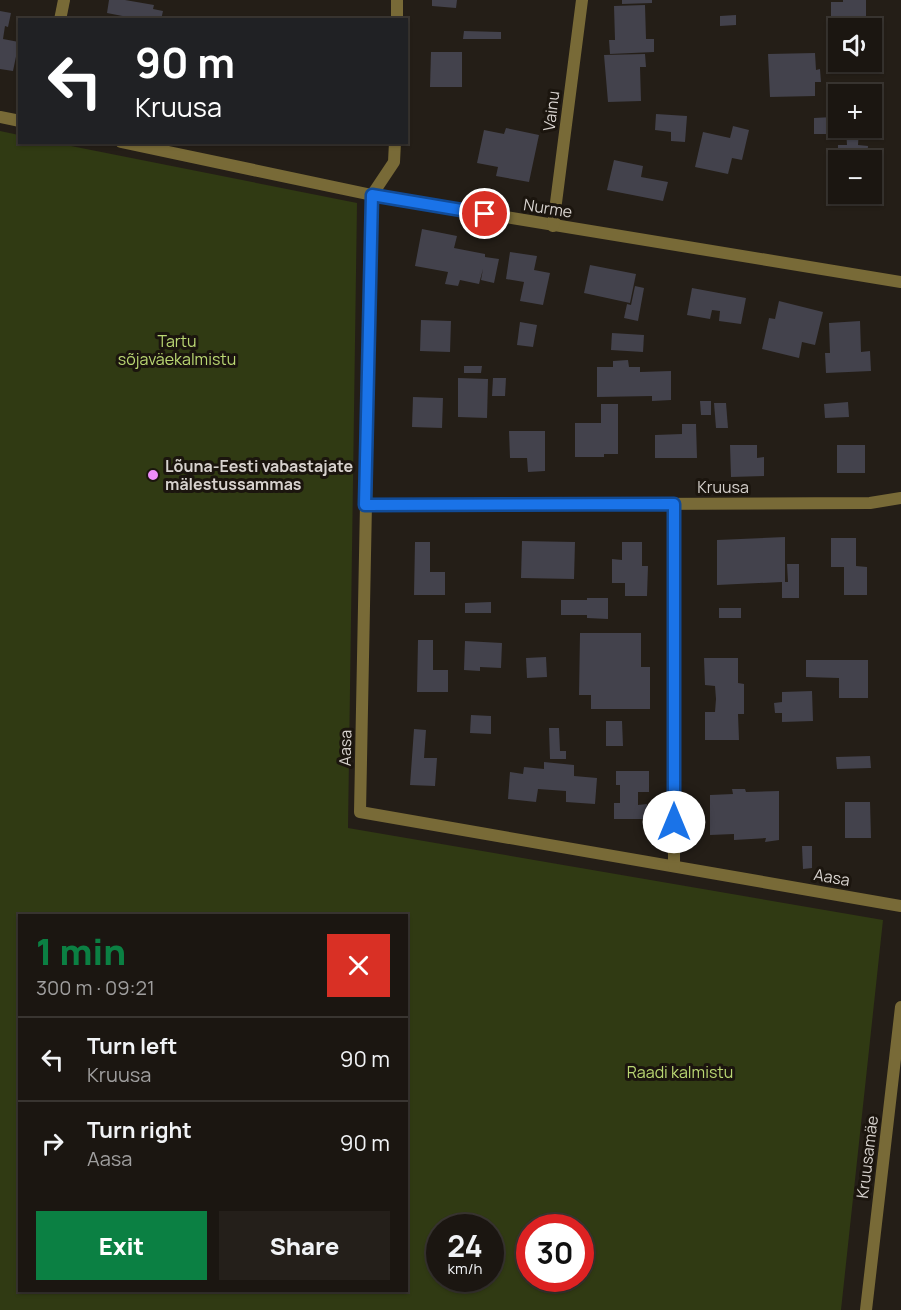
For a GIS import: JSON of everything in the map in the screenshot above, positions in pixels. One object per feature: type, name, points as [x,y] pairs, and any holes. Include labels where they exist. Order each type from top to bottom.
[{"type":"street","points":[[60,18],[64,0]]},
{"type":"street","points":[[397,0],[397,18]]},
{"type":"street","name":"Vainu","points":[[554,226],[582,0]]},
{"type":"street","points":[[0,117],[18,121]]},
{"type":"street","name":"Nurme","points":[[130,144],[372,195],[901,282]]},
{"type":"street","points":[[372,195],[394,162],[395,144]]},
{"type":"street","name":"Aasa","points":[[372,195],[360,812],[901,906]]},
{"type":"street","name":"Kruusa","points":[[365,505],[870,503],[901,498]]},
{"type":"street","points":[[674,504],[674,866]]},
{"type":"street","name":"Kruusamäe","points":[[866,1310],[901,1012]]},
{"type":"green space","name":"Raadi kalmistu","points":[[0,131],[18,135],[18,144],[61,144],[357,203],[348,828],[883,920],[841,1310],[0,1310]]},
{"type":"building","points":[[109,0],[154,5],[153,9],[163,11],[161,18],[133,18],[107,13]]},
{"type":"building","points":[[432,0],[457,0],[456,8],[432,6]]},
{"type":"building","points":[[622,0],[652,0],[652,3],[622,4]]},
{"type":"building","points":[[843,0],[866,0],[866,18],[831,17],[831,2],[843,2]]},
{"type":"building","points":[[645,5],[646,39],[654,39],[654,52],[610,54],[609,40],[615,40],[614,6]]},
{"type":"building","points":[[0,11],[11,13],[8,27],[5,26],[3,39],[18,42],[18,47],[13,71],[0,69]]},
{"type":"building","points":[[736,15],[736,25],[720,26],[720,16]]},
{"type":"building","points":[[464,31],[501,32],[501,39],[463,39]]},
{"type":"building","points":[[431,52],[462,52],[462,87],[430,87]]},
{"type":"building","points":[[815,53],[816,70],[820,69],[821,82],[815,82],[815,96],[770,97],[768,54]]},
{"type":"building","points":[[645,54],[646,67],[640,67],[641,101],[608,102],[604,55]]},
{"type":"building","points":[[656,114],[687,116],[685,142],[671,141],[671,132],[655,130]]},
{"type":"building","points":[[828,117],[826,134],[814,134],[814,118]]},
{"type":"building","points":[[733,126],[749,130],[742,160],[732,158],[728,174],[695,167],[703,132],[730,138]]},
{"type":"building","points":[[506,128],[539,135],[529,182],[496,176],[498,167],[477,163],[484,130],[504,134]]},
{"type":"building","points":[[847,138],[858,138],[858,145],[868,146],[868,150],[838,150],[838,145],[847,145]]},
{"type":"building","points":[[614,160],[643,166],[641,177],[668,182],[663,201],[607,190]]},
{"type":"building","points":[[422,229],[457,236],[454,248],[499,259],[494,283],[481,280],[483,269],[479,284],[460,280],[458,286],[445,284],[448,272],[415,266]]},
{"type":"building","points":[[510,252],[537,256],[534,270],[550,273],[543,305],[520,301],[524,282],[506,279]]},
{"type":"building","points":[[590,265],[636,274],[630,303],[584,293]]},
{"type":"building","points":[[635,286],[644,288],[638,321],[624,318],[627,304],[631,305]]},
{"type":"building","points":[[692,288],[746,298],[741,324],[719,321],[720,311],[712,310],[710,319],[687,315]]},
{"type":"building","points":[[779,301],[823,312],[815,345],[802,342],[799,358],[762,349],[769,318],[775,319]]},
{"type":"building","points":[[421,320],[451,321],[450,352],[420,351]]},
{"type":"building","points":[[860,321],[861,352],[870,351],[871,371],[826,373],[825,353],[830,353],[829,323]]},
{"type":"building","points":[[520,322],[537,325],[533,347],[517,345]]},
{"type":"building","points":[[612,333],[644,335],[643,352],[611,350]]},
{"type":"building","points":[[628,360],[629,367],[640,367],[640,372],[671,371],[671,400],[652,401],[652,396],[597,397],[597,367],[613,367],[613,361]]},
{"type":"building","points":[[464,366],[482,366],[481,373],[464,373]]},
{"type":"building","points":[[458,378],[488,379],[487,418],[458,417]]},
{"type":"building","points":[[493,378],[506,378],[505,396],[492,396]]},
{"type":"building","points":[[413,397],[443,398],[442,428],[412,427]]},
{"type":"building","points":[[700,401],[711,401],[711,415],[701,415]]},
{"type":"building","points":[[848,402],[849,417],[825,418],[824,404]]},
{"type":"building","points":[[714,403],[726,403],[728,428],[716,428]]},
{"type":"building","points":[[601,404],[618,404],[618,454],[604,454],[604,457],[575,457],[575,423],[601,423]]},
{"type":"building","points":[[682,424],[696,424],[697,458],[655,458],[655,435],[682,434]]},
{"type":"building","points":[[509,431],[545,431],[545,471],[528,472],[527,458],[510,458]]},
{"type":"building","points":[[730,445],[757,445],[757,458],[764,457],[764,476],[731,477]]},
{"type":"building","points":[[837,445],[865,445],[865,473],[837,473]]},
{"type":"building","points":[[785,537],[785,582],[788,582],[787,564],[799,564],[799,598],[782,598],[782,582],[717,585],[717,540]]},
{"type":"building","points":[[831,538],[856,538],[856,566],[867,567],[867,595],[844,595],[844,567],[831,567]]},
{"type":"building","points":[[522,541],[575,542],[574,579],[521,578]]},
{"type":"building","points":[[415,542],[430,542],[430,572],[445,572],[445,595],[414,595]]},
{"type":"building","points":[[622,542],[642,542],[642,566],[648,566],[647,596],[625,596],[625,583],[612,583],[612,559],[622,560]]},
{"type":"building","points":[[587,598],[608,598],[608,619],[587,618],[587,615],[561,615],[561,600],[587,600]]},
{"type":"building","points":[[491,602],[491,613],[465,613],[465,603]]},
{"type":"building","points":[[719,608],[741,608],[741,618],[719,618]]},
{"type":"building","points":[[580,633],[641,633],[641,667],[650,667],[650,709],[591,709],[591,695],[579,695]]},
{"type":"building","points":[[418,640],[433,640],[433,670],[448,670],[448,692],[417,692]]},
{"type":"building","points":[[465,641],[502,643],[501,668],[480,667],[480,671],[464,670]]},
{"type":"building","points":[[546,657],[547,677],[527,678],[526,658]]},
{"type":"building","points":[[704,658],[738,658],[738,683],[744,684],[744,714],[738,714],[739,740],[705,740],[705,712],[715,712],[716,699],[715,686],[705,685]]},
{"type":"building","points":[[806,660],[868,660],[868,698],[839,698],[839,678],[806,677]]},
{"type":"building","points":[[812,691],[813,721],[782,722],[782,713],[775,713],[774,703],[782,702],[782,692]]},
{"type":"building","points":[[471,715],[491,716],[491,734],[470,733]]},
{"type":"building","points":[[606,721],[622,721],[623,746],[606,746]]},
{"type":"building","points":[[549,728],[559,728],[560,751],[566,751],[566,759],[550,759]]},
{"type":"building","points":[[414,729],[426,730],[424,758],[437,758],[435,786],[410,785]]},
{"type":"building","points":[[870,756],[871,768],[837,769],[836,757]]},
{"type":"building","points":[[544,762],[574,765],[574,776],[597,778],[595,804],[566,802],[566,791],[538,789],[536,802],[508,799],[510,772],[523,774],[524,767],[544,769]]},
{"type":"building","points":[[616,771],[649,771],[649,792],[638,792],[638,805],[647,804],[647,819],[614,819],[614,803],[620,803],[620,785],[616,785]]},
{"type":"building","points":[[732,789],[745,789],[746,792],[779,791],[779,840],[765,842],[766,838],[734,840],[734,834],[710,835],[710,795],[733,794]]},
{"type":"building","points":[[845,802],[870,802],[871,838],[845,838]]},
{"type":"building","points":[[802,846],[812,846],[812,868],[803,869]]},
{"type":"place","name":"Lõuna-Eesti vabastajate mälestussammas","points":[[153,475]]},
{"type":"route","points":[[485,214],[372,195],[365,505],[674,504],[674,822]]},
{"type":"park label","name":"Tartu sõjaväekalmistu","points":[[177,350]]}]
